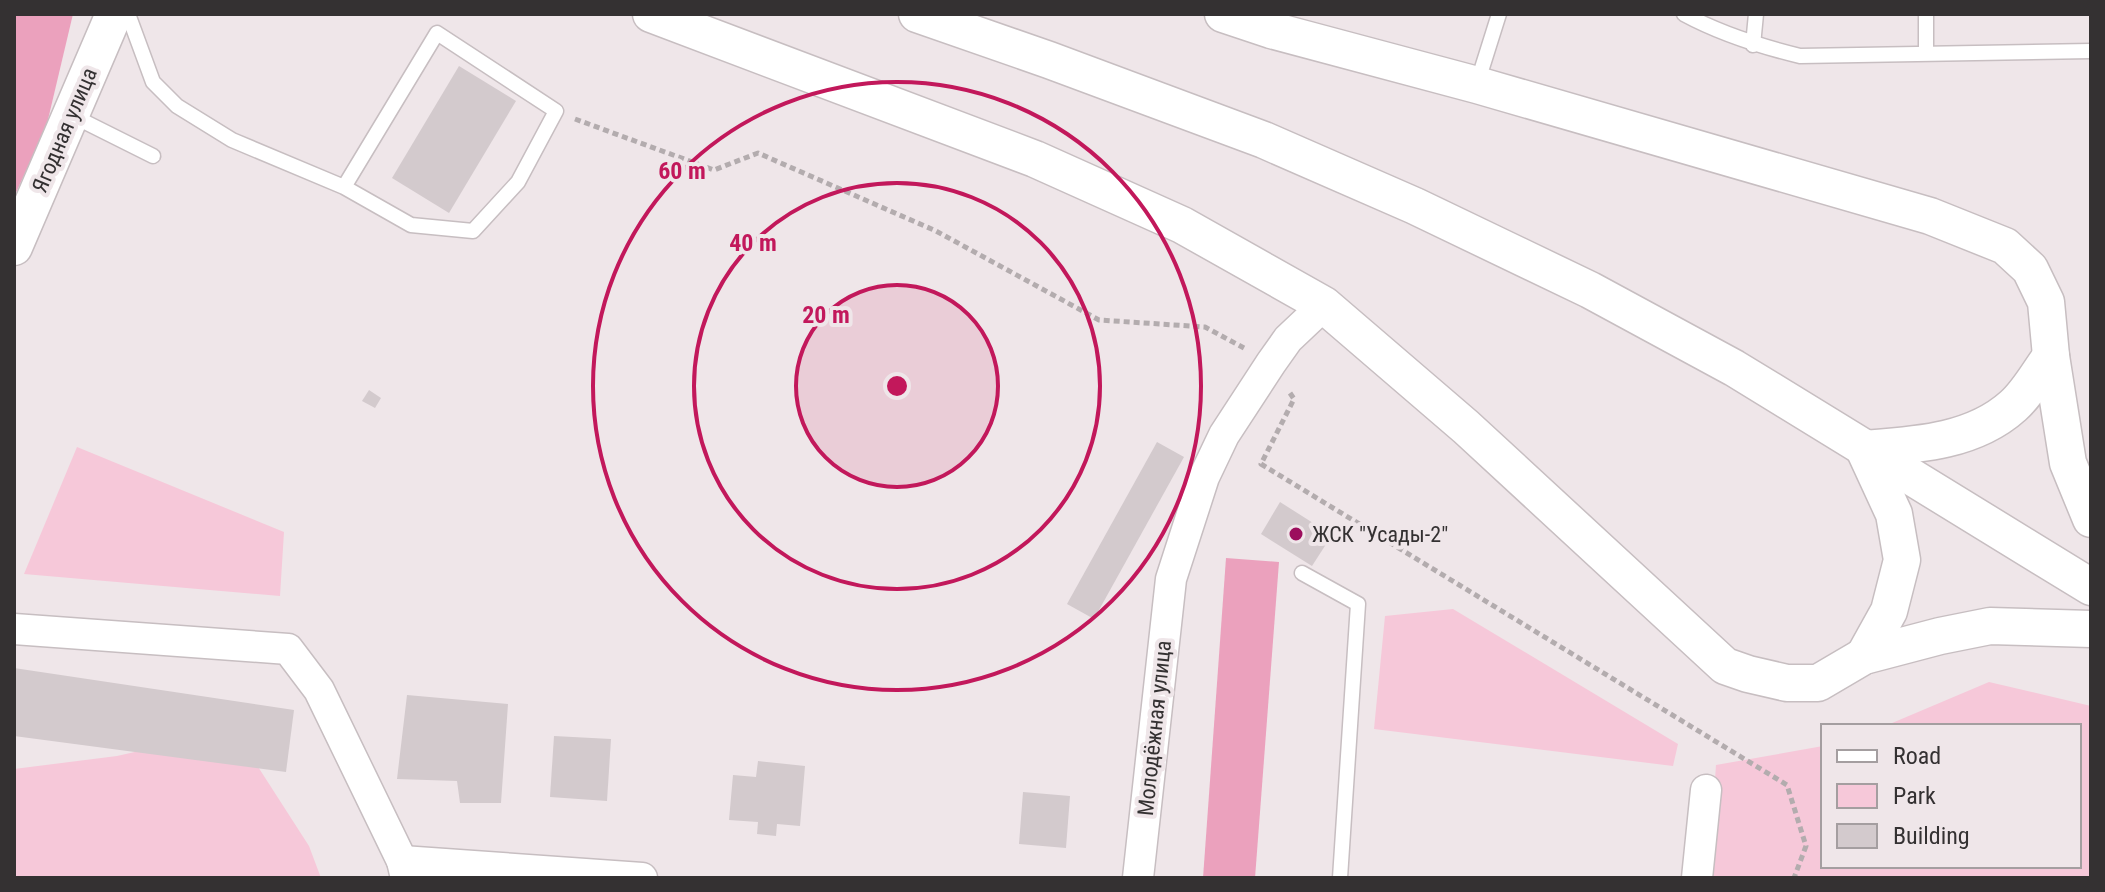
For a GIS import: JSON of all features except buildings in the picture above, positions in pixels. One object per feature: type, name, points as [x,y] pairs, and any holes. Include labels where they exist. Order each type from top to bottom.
[{"type":"street","name":"Ягодная улица","points":[[14,247],[114,14]]},
{"type":"street","points":[[651,14],[1035,159],[1182,225],[1324,305],[1466,427],[1725,666],[1787,683],[1818,683],[1864,656],[1990,626],[2091,629]]},
{"type":"street","points":[[917,14],[1264,140],[1415,206],[1590,290],[1734,368],[2091,587]]},
{"type":"street","points":[[1223,14],[1930,216],[2005,246],[2030,269],[2046,302],[2068,463],[2091,519]]},
{"type":"street","name":"Молодёжная улица","points":[[1138,878],[1171,579],[1204,477],[1224,435],[1271,363],[1288,339],[1324,305]]},
{"type":"street","points":[[1864,449],[1923,445],[1984,427],[2015,405],[2051,356]]},
{"type":"street","points":[[1864,449],[1894,514],[1902,560],[1889,611],[1864,656]]},
{"type":"street","points":[[14,629],[288,649],[319,690],[404,870],[642,878]]},
{"type":"street","points":[[1697,878],[1706,790]]},
{"type":"lane","points":[[128,14],[153,82],[177,106],[232,140],[344,187],[411,225],[473,231],[518,182],[556,111],[437,33],[344,187]]},
{"type":"lane","points":[[1477,85],[1499,14]]},
{"type":"lane","points":[[1684,14],[1753,45],[1800,56],[2091,51]]},
{"type":"lane","points":[[1753,45],[1756,14]]},
{"type":"lane","points":[[1926,14],[1926,52]]},
{"type":"lane","points":[[70,115],[153,156]]},
{"type":"lane","points":[[1302,573],[1358,604],[1340,878]]},
{"type":"path","points":[[556,111],[714,170],[758,153],[936,231],[1099,320],[1205,327],[1271,363]]},
{"type":"path","points":[[1261,464],[1787,785],[1806,846],[1794,878]]},
{"type":"green space","points":[[77,447],[284,532],[280,596],[24,574]]},
{"type":"green space","points":[[1453,609],[1678,744],[1673,766],[1374,729],[1385,616]]},
{"type":"green space","points":[[1989,682],[2091,706],[2091,878],[1708,878],[1716,765],[1821,746],[1821,868],[2081,868],[2081,724],[1890,724]]},
{"type":"green space","points":[[170,744],[253,759],[309,846],[321,878],[14,878],[14,769],[117,756]]},
{"type":"shaded area","points":[[14,14],[73,14],[46,128],[14,197]]},
{"type":"shaded area","points":[[1226,558],[1279,562],[1255,878],[1203,878]]},
{"type":"place","name":"ЖСК \"Усады-2\"","points":[[1296,534]]}]
